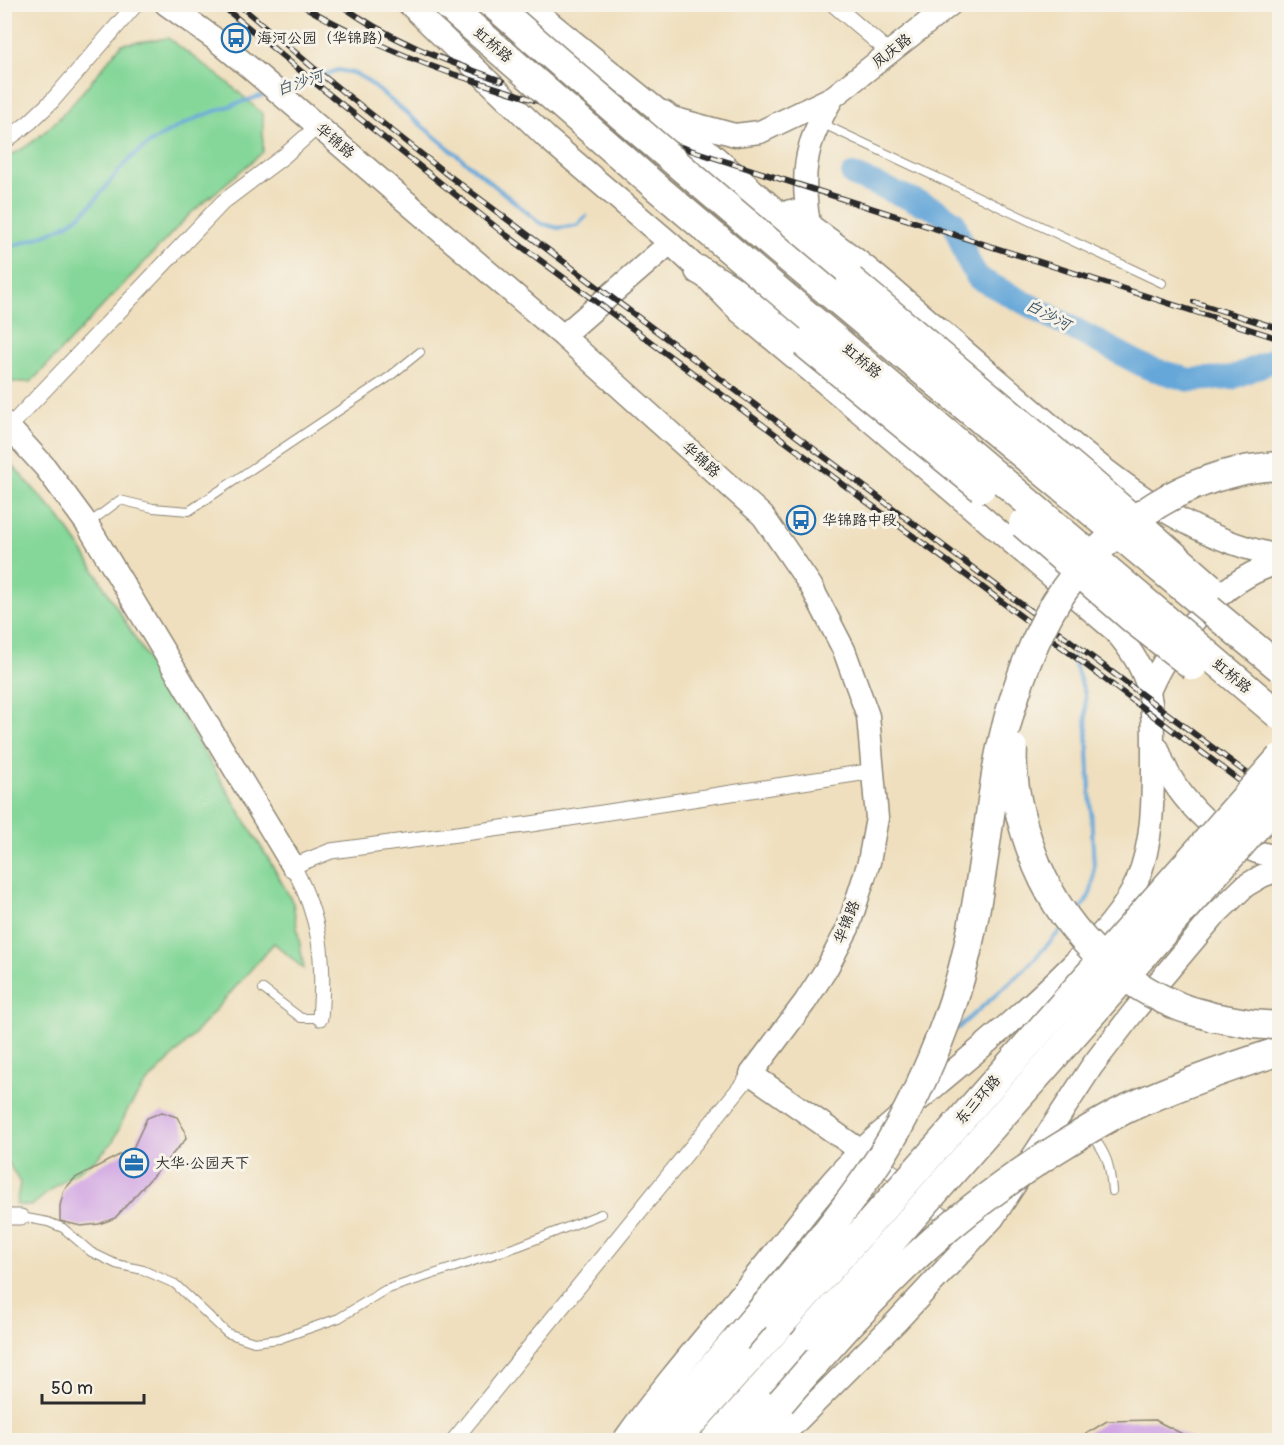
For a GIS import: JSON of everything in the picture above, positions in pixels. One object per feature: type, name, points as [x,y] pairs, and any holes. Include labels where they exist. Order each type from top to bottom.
[{"type":"highway","name":"虹桥路","points":[[446,4],[656,186],[1280,716]]},
{"type":"highway","name":"虹桥路","points":[[493,4],[645,138],[873,331],[1280,668]]},
{"type":"highway","points":[[663,115],[851,280],[1175,555],[1280,652]]},
{"type":"highway","points":[[699,270],[728,287],[804,343],[990,495],[1136,621],[1280,730]]},
{"type":"highway","points":[[649,1440],[825,1234],[883,1154],[911,1104],[947,1020],[959,979],[971,929],[987,841],[1000,749],[1027,663],[1049,613],[1093,555],[1146,512],[1175,495],[1280,458]]},
{"type":"highway","points":[[1235,472],[1280,466]]},
{"type":"highway","points":[[1027,663],[1015,715],[1012,754],[1015,785],[1022,824],[1033,858],[1045,885],[1064,917],[1088,945],[1116,971],[1144,989],[1179,1006],[1213,1017],[1280,1026]]},
{"type":"highway","name":"东三环路","points":[[676,1440],[1280,758]]},
{"type":"highway","name":"东三环路","points":[[715,1440],[1280,800]]},
{"type":"highway","points":[[747,1440],[872,1301],[925,1248],[1015,1176],[1073,1138],[1125,1110],[1185,1083],[1280,1051]]},
{"type":"main road","name":"华锦路","points":[[166,4],[215,39],[250,68],[563,336],[763,516],[812,586],[844,650],[868,716],[877,818],[869,862],[848,928],[805,1002],[751,1074]]},
{"type":"main road","points":[[409,4],[547,138],[670,243],[740,312],[1115,631],[1130,648],[1150,689],[1153,730],[1151,827],[1137,882],[1125,903],[1108,927],[1019,1015],[861,1151],[782,1244],[624,1440]]},
{"type":"main road","points":[[527,4],[663,115],[867,268],[1070,441],[1139,495],[1184,522],[1244,547],[1280,556]]},
{"type":"main road","name":"凤庆路","points":[[833,97],[951,4]]},
{"type":"main road","points":[[663,115],[735,135],[760,132],[833,97]]},
{"type":"main road","points":[[833,97],[819,122],[807,153],[804,177],[809,225],[851,280]]},
{"type":"main road","points":[[563,336],[670,243]]},
{"type":"main road","points":[[7,424],[45,467],[87,524],[293,866]]},
{"type":"main road","points":[[1150,689],[1164,662],[1212,603],[1232,585],[1249,574],[1280,562]]},
{"type":"main road","points":[[1153,730],[1163,766],[1185,799],[1235,841],[1256,852],[1280,857]]},
{"type":"main road","points":[[778,1440],[855,1365],[993,1218],[1068,1110],[1092,1066],[1135,1010],[1215,916],[1245,886],[1280,869]]},
{"type":"main road","points":[[751,1074],[861,1151]]},
{"type":"street","points":[[4,142],[52,101],[136,4]]},
{"type":"street","points":[[833,4],[890,53]]},
{"type":"street","points":[[7,424],[223,202],[284,156],[318,126]]},
{"type":"street","points":[[320,1018],[322,956],[316,922],[304,886],[293,866],[331,850],[531,824],[874,771]]},
{"type":"street","points":[[454,1440],[751,1074]]},
{"type":"street","points":[[861,1151],[896,1175],[971,1243]]},
{"type":"street","points":[[4,1217],[21,1217]]},
{"type":"lane","points":[[819,122],[1162,283]]},
{"type":"lane","points":[[87,524],[120,500],[153,508],[189,512],[389,377],[420,352]]},
{"type":"lane","points":[[263,989],[302,1018],[320,1018]]},
{"type":"lane","points":[[1084,1127],[1104,1151],[1110,1170],[1112,1191]]},
{"type":"lane","points":[[21,1217],[48,1222],[63,1228],[91,1252],[116,1264],[143,1270],[175,1284],[227,1333],[254,1342],[279,1339],[339,1318],[385,1290],[519,1246],[601,1214]]},
{"type":"green space","points":[[168,38],[227,82],[263,114],[263,152],[190,214],[31,382],[5,382],[5,158],[22,149],[54,123],[122,44]]},
{"type":"green space","points":[[4,456],[59,517],[79,545],[272,865],[293,903],[304,969],[274,943],[189,1040],[143,1087],[127,1111],[113,1142],[96,1159],[31,1206],[16,1205],[20,1183],[4,1155]]},
{"type":"building","name":"大华·公园天下","points":[[162,1112],[177,1117],[185,1131],[186,1139],[115,1218],[99,1224],[81,1226],[60,1221],[60,1206],[64,1190],[75,1178],[133,1148],[147,1118]]},
{"type":"building","points":[[1155,1420],[1194,1440],[1076,1440],[1107,1421]]},
{"type":"waterway","name":"白沙河","points":[[285,88],[338,70],[353,73],[365,79],[540,223],[558,228],[578,225],[586,216]]},
{"type":"waterway","name":"白沙河","points":[[4,249],[48,234],[78,217],[126,162],[172,130],[202,116],[267,94]]},
{"type":"waterway","name":"白沙河","points":[[853,175],[935,209],[954,222],[968,261],[978,278],[1146,367],[1189,380],[1231,378],[1272,361],[1280,354]]},
{"type":"waterway","points":[[1072,657],[1085,694],[1094,867],[1091,892],[1076,914]]},
{"type":"waterway","points":[[957,1029],[1025,969],[1061,930]]},
{"type":"railway","points":[[220,4],[506,235],[1280,811]]},
{"type":"railway","points":[[238,4],[322,75],[444,172],[1280,798]]},
{"type":"railway","points":[[300,4],[375,43],[453,74],[1280,339]]},
{"type":"railway","points":[[340,4],[358,17],[398,39],[502,81]]},
{"type":"railway","points":[[1194,302],[1280,329]]},
{"type":"place","name":"海河公园（华锦路）","points":[[236,38]]},
{"type":"place","name":"华锦路中段","points":[[801,520]]},
{"type":"place","name":"大华·公园天下","points":[[134,1163]]}]
